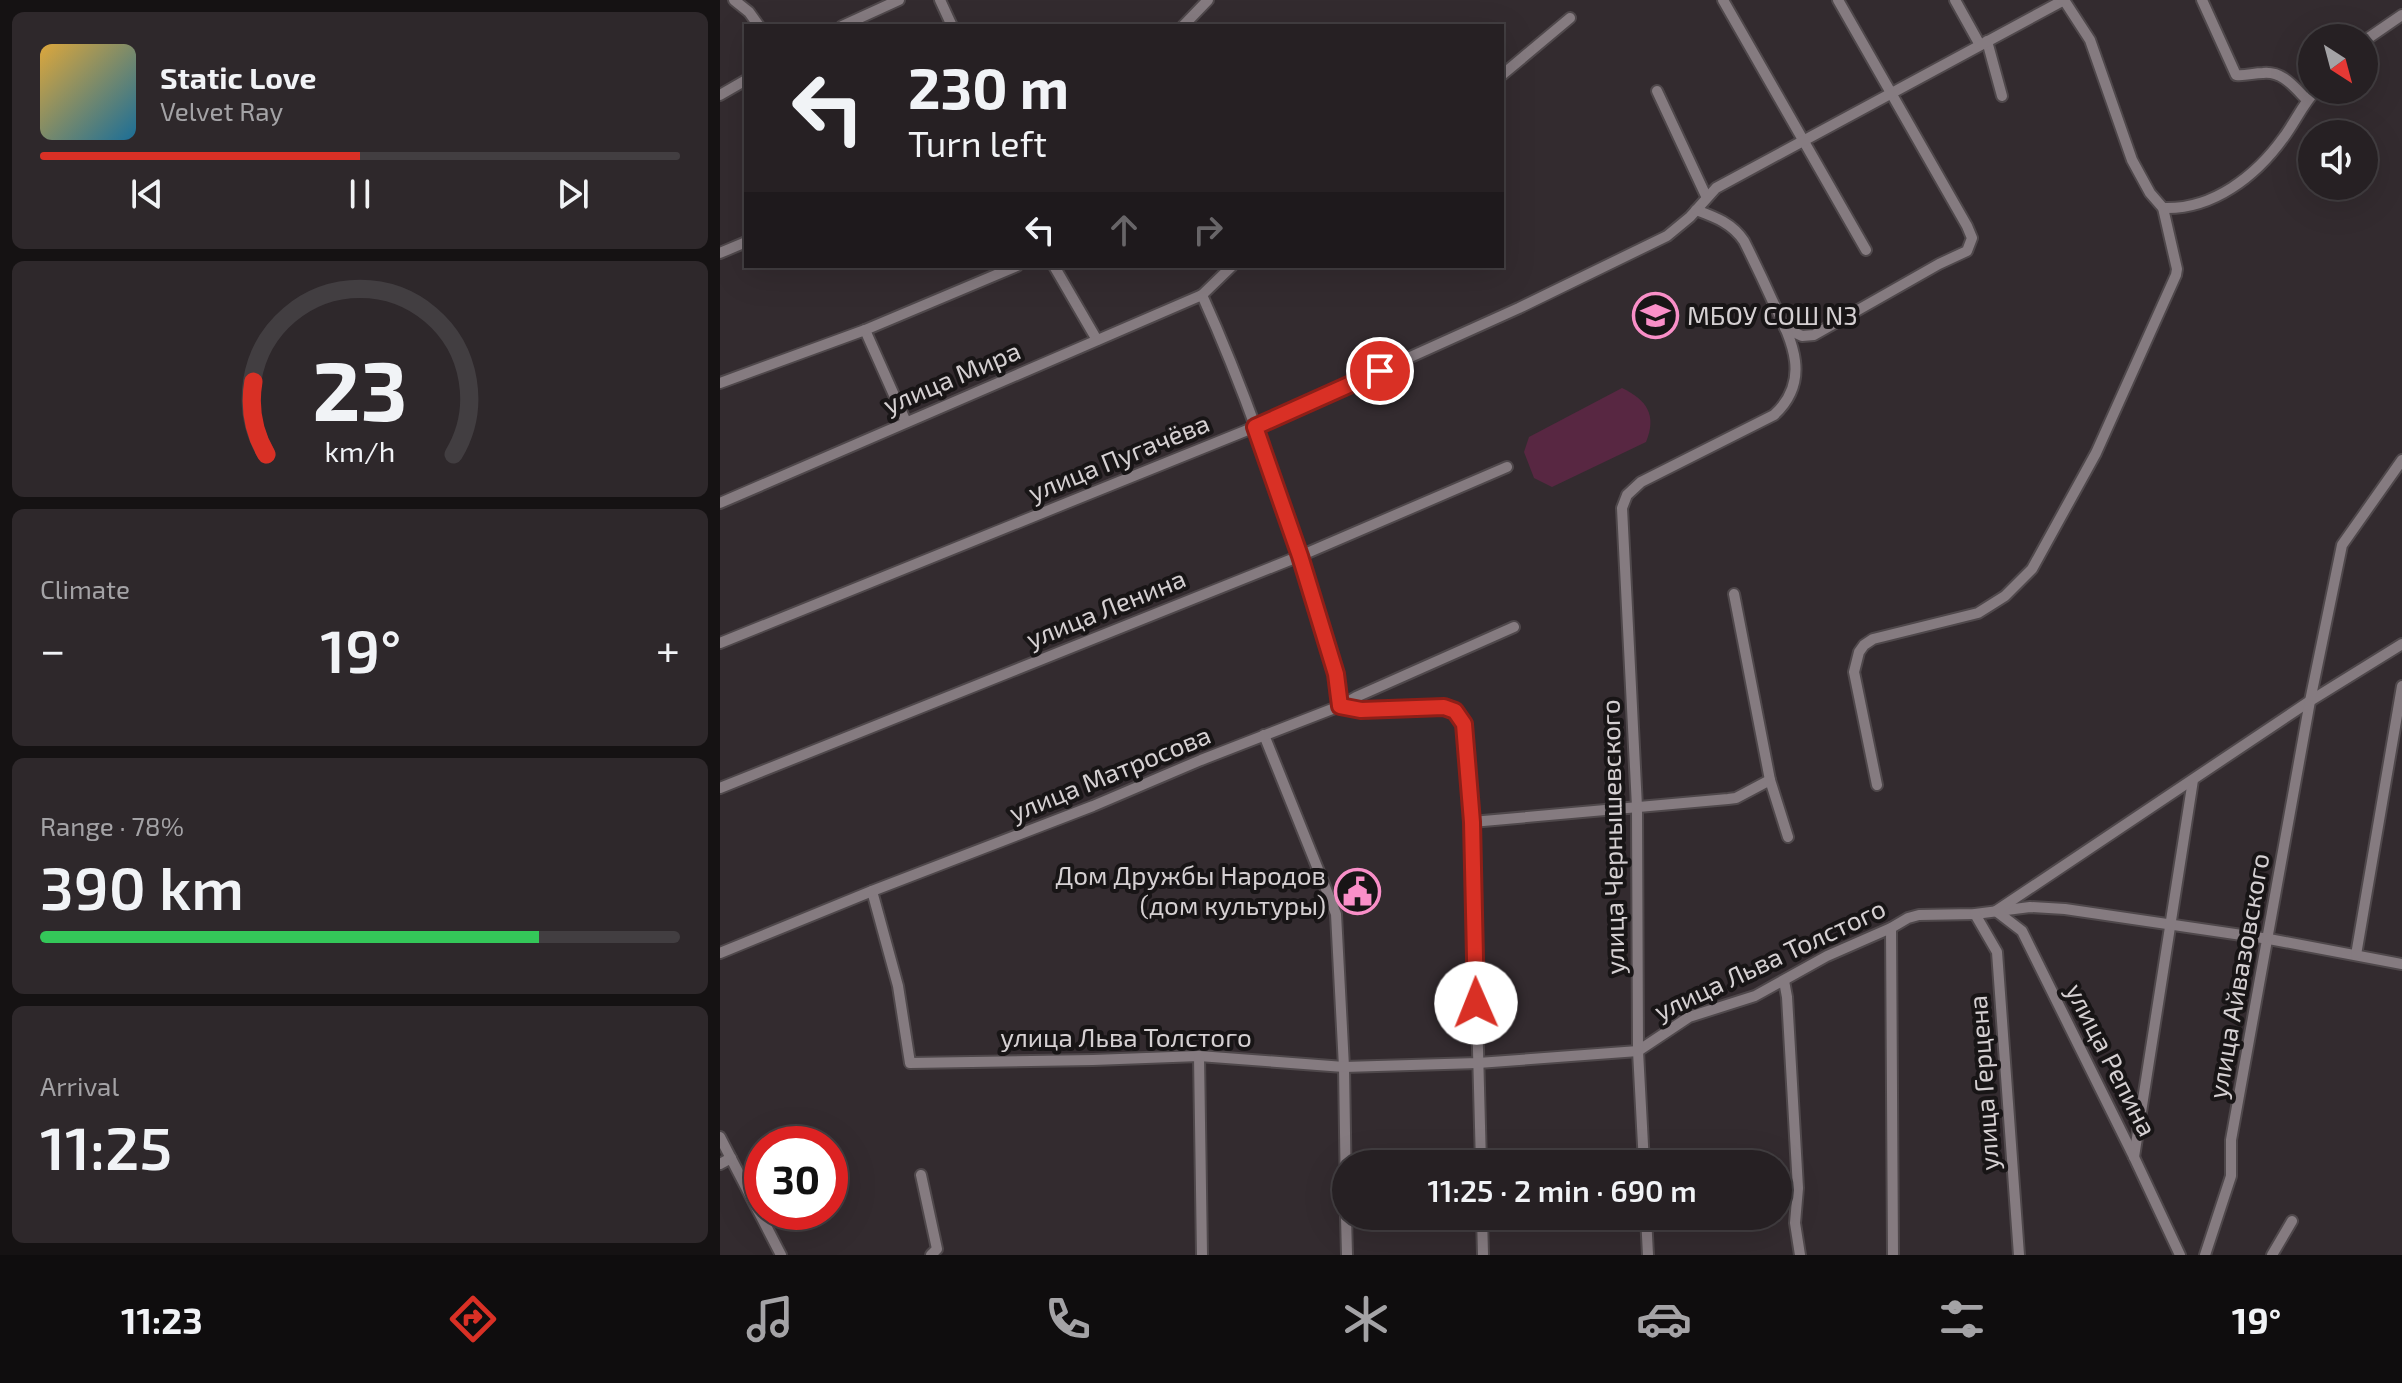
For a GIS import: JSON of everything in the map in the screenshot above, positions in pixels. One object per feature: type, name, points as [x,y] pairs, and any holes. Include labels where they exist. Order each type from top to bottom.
[{"type":"street","points":[[734,0],[758,24]]},
{"type":"street","points":[[846,24],[899,0]]},
{"type":"street","points":[[940,0],[951,24]]},
{"type":"street","points":[[1185,24],[1208,0]]},
{"type":"street","points":[[1723,0],[1866,250]]},
{"type":"street","points":[[1696,210],[1719,219],[1737,231],[1785,328],[1802,336],[1814,335],[1971,246],[1972,238],[1967,226],[1838,0]]},
{"type":"street","points":[[1955,0],[1984,43],[2002,96]]},
{"type":"street","points":[[1657,91],[1706,196],[2064,0],[2090,40],[2132,160],[2150,193],[2163,208],[2176,275],[2096,453],[2032,569],[2005,596],[1978,613],[1873,639],[1859,652],[1854,672],[1877,785]]},
{"type":"street","points":[[2202,0],[2236,75],[2280,74],[2298,91]]},
{"type":"street","points":[[2378,31],[2402,15]]},
{"type":"street","points":[[1504,73],[1570,18]]},
{"type":"street","points":[[720,95],[744,81]]},
{"type":"street","points":[[2163,208],[2187,206],[2231,189],[2270,156],[2304,104]]},
{"type":"street","name":"улица Пугачёва","points":[[720,643],[1255,427],[1519,308],[1667,236],[1679,228],[1706,196]]},
{"type":"street","points":[[720,253],[744,243]]},
{"type":"street","points":[[720,383],[865,330],[1012,268]]},
{"type":"street","points":[[1055,268],[1097,340]]},
{"type":"street","points":[[1230,268],[1202,295],[1234,366],[1300,556],[1336,674],[1340,706],[1361,710],[1450,708],[1461,717],[1466,731],[1472,822],[1481,1150]]},
{"type":"street","name":"улица Мира","points":[[720,503],[1202,295]]},
{"type":"street","name":"улица Чернышевского","points":[[1643,1150],[1638,1051],[1637,807],[1622,508],[1627,495],[1641,482],[1774,415],[1781,408],[1791,392],[1796,371],[1793,345],[1785,328]]},
{"type":"street","points":[[865,330],[906,422]]},
{"type":"street","points":[[2310,701],[2342,545],[2402,460]]},
{"type":"street","name":"улица Ленина","points":[[720,788],[1300,556],[1507,467]]},
{"type":"street","points":[[1734,594],[1770,780],[1788,837]]},
{"type":"street","name":"улица Матросова","points":[[720,953],[1340,706],[1514,627]]},
{"type":"street","points":[[1996,911],[2310,701],[2402,644]]},
{"type":"street","points":[[2356,955],[2402,686]]},
{"type":"street","name":"улица Айвазовского","points":[[2205,1255],[2231,1176],[2231,1140],[2310,701]]},
{"type":"street","points":[[1264,735],[1336,914],[1345,1150]]},
{"type":"street","points":[[1472,822],[1736,798],[1770,780]]},
{"type":"street","name":"улица Репина","points":[[2134,1157],[2193,780]]},
{"type":"street","name":"улица Льва Толстого","points":[[872,891],[898,986],[910,1063],[1199,1056],[1344,1067],[1478,1063],[1638,1051],[1689,1017],[1755,996],[1827,956],[1908,918],[2030,907],[2065,909],[2269,939],[2402,964]]},
{"type":"street","name":"улица Репина","points":[[1996,911],[2022,931],[2134,1157]]},
{"type":"street","name":"улица Герцена","points":[[1975,914],[1997,952],[2019,1255]]},
{"type":"street","points":[[1891,928],[1893,1255]]},
{"type":"street","points":[[1784,981],[1798,1188],[1795,1223],[1800,1255]]},
{"type":"street","points":[[1199,1056],[1202,1255]]},
{"type":"street","points":[[720,1137],[781,1255]]},
{"type":"street","points":[[2134,1157],[2180,1255]]},
{"type":"street","points":[[720,1164],[731,1158]]},
{"type":"street","points":[[921,1175],[937,1249],[931,1255]]},
{"type":"street","points":[[2272,1255],[2292,1221]]},
{"type":"street","points":[[1346,1230],[1347,1255]]},
{"type":"street","points":[[1482,1230],[1483,1255]]},
{"type":"street","points":[[1647,1230],[1648,1255]]},
{"type":"shaded area","points":[[1622,388],[1648,409],[1650,424],[1646,442],[1552,487],[1534,478],[1524,452],[1529,437]]},
{"type":"place","name":"МБОУ СОШ N3","points":[[1656,316]]},
{"type":"place","name":"Дом Дружбы Народов (дом культуры)","points":[[1357,891]]},
{"type":"route","points":[[1380,371],[1255,427],[1300,556],[1336,674],[1340,706],[1361,710],[1444,707],[1455,711],[1464,724],[1472,822],[1476,1003]]}]
